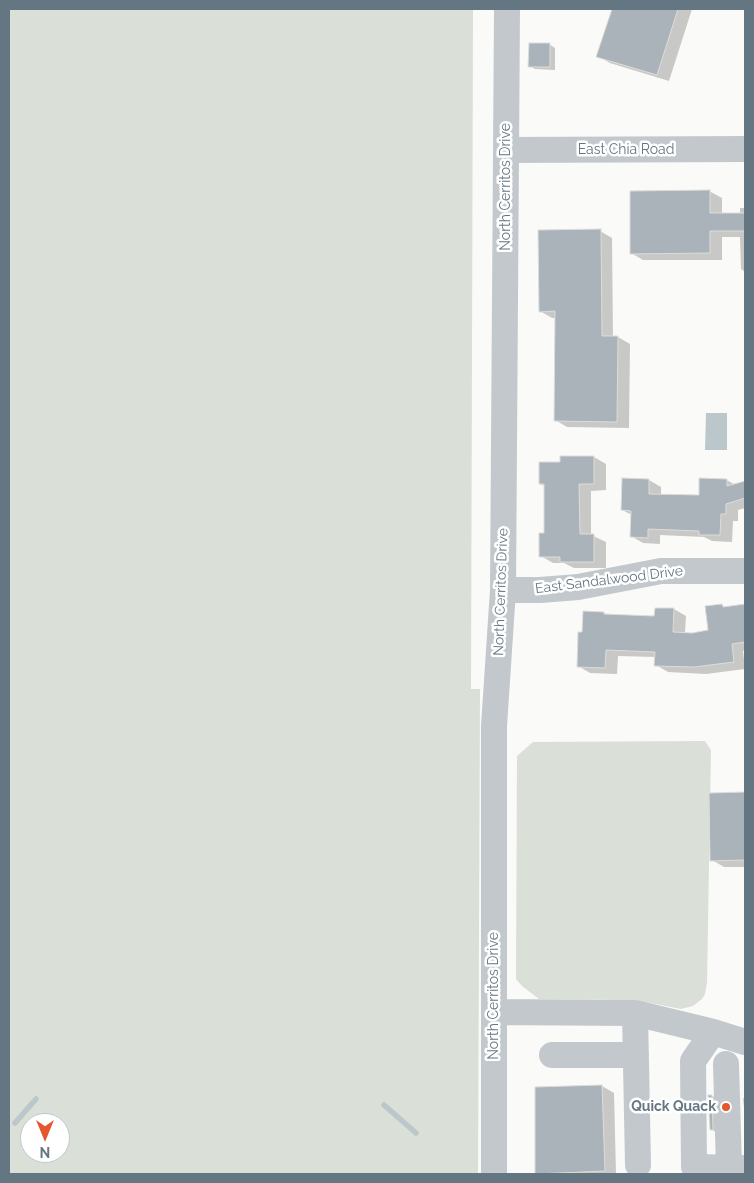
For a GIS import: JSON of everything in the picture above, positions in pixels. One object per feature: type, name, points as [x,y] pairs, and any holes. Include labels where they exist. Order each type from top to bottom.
[{"type":"street","name":"North Cerritos Drive","points":[[494,1174],[494,726],[503,590],[507,9]]},
{"type":"street","name":"East Chia Road","points":[[506,150],[745,149]]},
{"type":"street","name":"East Sandalwood Drive","points":[[503,590],[578,587],[661,571],[745,571]]},
{"type":"street","points":[[494,1012],[635,1013],[713,1032],[745,1042]]},
{"type":"street","points":[[635,1013],[638,1164]]},
{"type":"street","points":[[693,1061],[736,1067],[737,1168],[694,1167],[693,1061],[713,1032]]},
{"type":"street","points":[[552,1055],[636,1055]]},
{"type":"shaded area","points":[[9,9],[473,9],[471,689],[480,689],[478,1174],[9,1174]]},
{"type":"shaded area","points":[[706,413],[727,413],[727,450],[705,450]]},
{"type":"shaded area","points":[[705,741],[711,750],[707,982],[702,999],[693,1006],[681,1009],[635,1000],[539,999],[516,979],[517,756],[533,742]]},
{"type":"building","points":[[612,9],[678,9],[657,75],[596,57]]},
{"type":"building","points":[[529,43],[550,43],[550,67],[528,67]]},
{"type":"building","points":[[710,190],[710,213],[745,213],[745,231],[710,231],[710,253],[630,254],[630,191]]},
{"type":"building","points":[[601,229],[602,336],[618,336],[617,422],[554,421],[555,311],[539,312],[538,230]]},
{"type":"building","points":[[560,456],[594,456],[594,484],[579,484],[580,534],[594,534],[594,562],[560,562],[560,557],[539,557],[539,533],[544,533],[544,484],[539,484],[539,462],[560,462]]},
{"type":"building","points":[[622,478],[649,479],[649,494],[699,495],[699,478],[727,479],[727,486],[745,481],[745,498],[726,504],[726,514],[721,514],[720,535],[699,535],[699,531],[648,529],[648,538],[630,537],[631,511],[621,510]]},
{"type":"building","points":[[722,604],[723,607],[745,604],[745,642],[732,644],[734,662],[694,667],[654,666],[655,652],[606,650],[605,668],[577,667],[578,632],[582,632],[583,611],[604,612],[604,614],[654,616],[655,608],[674,608],[673,632],[692,633],[708,630],[705,606]]},
{"type":"building","points":[[745,792],[745,860],[710,861],[709,793]]},
{"type":"building","points":[[602,1085],[605,1171],[535,1174],[535,1087]]},
{"type":"building","points":[[708,1095],[712,1095],[713,1130],[710,1130]]},
{"type":"waterway","points":[[15,1123],[36,1099]]},
{"type":"waterway","points":[[384,1105],[416,1133]]},
{"type":"place","name":"Quick Quack","points":[[726,1107]]}]
